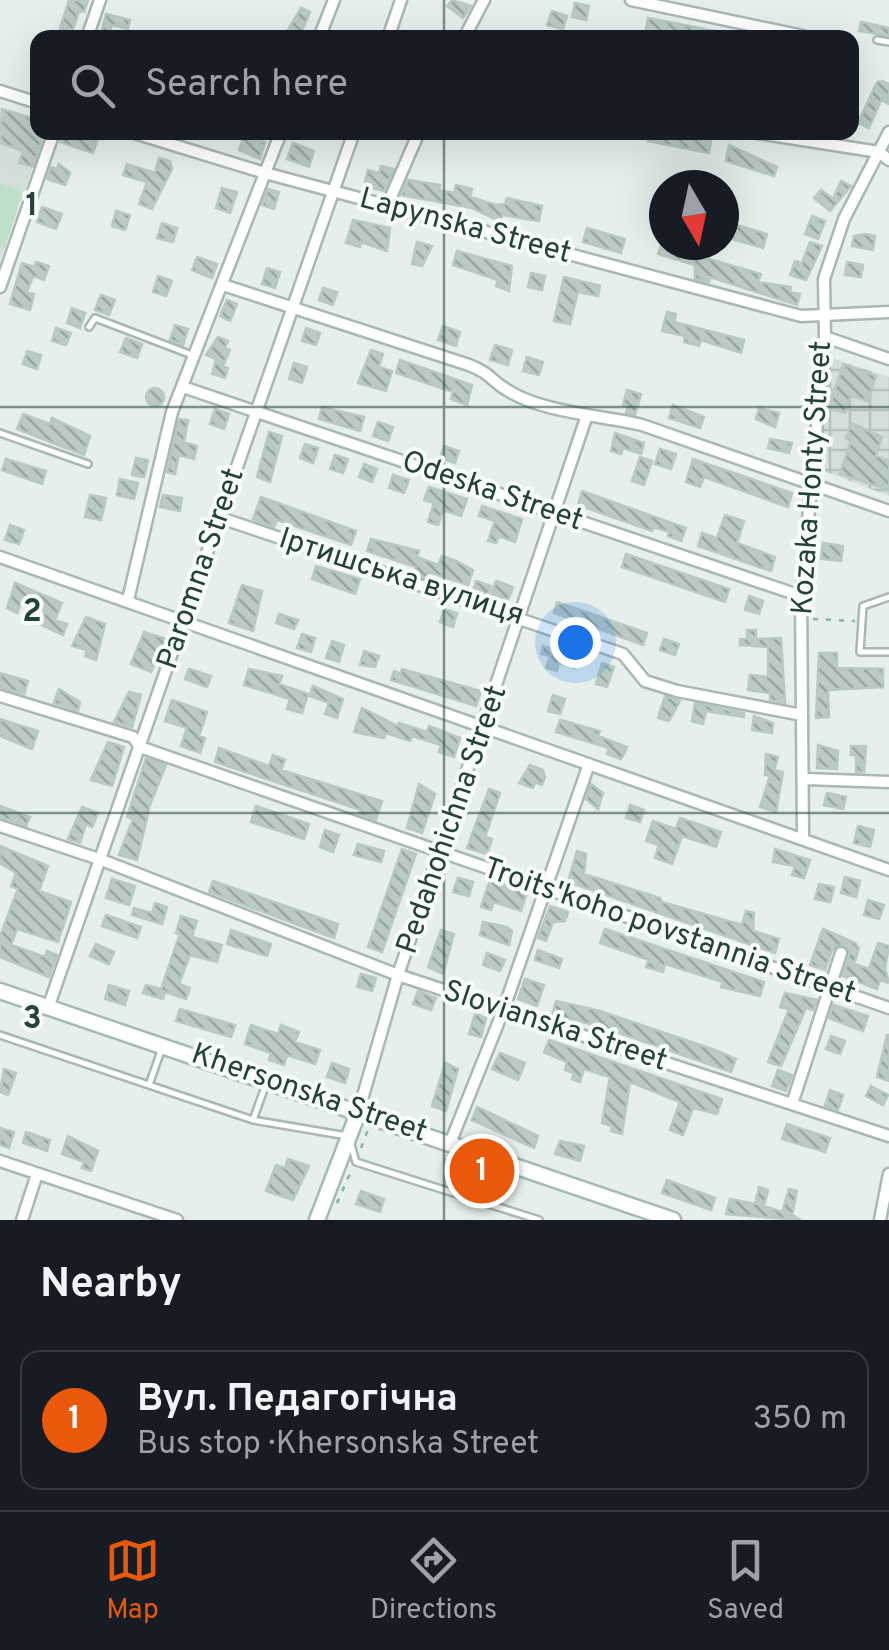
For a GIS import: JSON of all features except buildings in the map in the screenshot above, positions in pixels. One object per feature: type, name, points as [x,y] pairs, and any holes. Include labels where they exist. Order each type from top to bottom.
[{"type":"main road","name":"Khersonska Street","points":[[0,991],[674,1220]]},
{"type":"main road","name":"Pedahohichna Street","points":[[317,1220],[358,1113]]},
{"type":"street","points":[[90,30],[100,0]]},
{"type":"street","points":[[322,30],[334,0]]},
{"type":"street","points":[[391,30],[402,0]]},
{"type":"street","points":[[468,30],[484,0]]},
{"type":"street","points":[[630,0],[774,30]]},
{"type":"street","points":[[0,91],[30,100]]},
{"type":"street","name":"Kozaka Honty Street","points":[[803,838],[806,779],[801,596],[826,337],[824,279],[830,255],[889,132]]},
{"type":"street","points":[[0,287],[51,140]]},
{"type":"street","name":"Lapynska Street","points":[[158,140],[264,173],[727,298],[825,318],[889,312]]},
{"type":"street","points":[[128,600],[162,448],[278,140]]},
{"type":"street","name":"Paromna Street","points":[[49,1005],[351,140]]},
{"type":"street","points":[[388,206],[416,140]]},
{"type":"street","points":[[802,140],[879,152],[889,160]]},
{"type":"street","points":[[223,285],[469,365],[490,373],[503,389],[586,418],[605,416],[642,425],[889,511]]},
{"type":"street","points":[[826,337],[889,359]]},
{"type":"street","name":"Odeska Street","points":[[182,387],[260,410],[555,515],[801,596]]},
{"type":"street","name":"Pedahohichna Street","points":[[358,1113],[398,975],[523,618],[586,418]]},
{"type":"street","name":"Іртишська вулиця","points":[[218,518],[623,654],[646,681],[677,692],[802,715]]},
{"type":"street","points":[[0,557],[889,870]]},
{"type":"street","name":"Troits'koho povstannia Street","points":[[0,696],[133,737],[140,747],[889,1008]]},
{"type":"street","points":[[451,1142],[504,1010],[589,764]]},
{"type":"street","points":[[806,779],[889,782]]},
{"type":"street","name":"Slovianska Street","points":[[0,826],[100,859],[398,975],[889,1136]]},
{"type":"street","points":[[792,1104],[841,952]]},
{"type":"street","points":[[0,1161],[177,1220]]},
{"type":"street","points":[[22,1220],[37,1174]]},
{"type":"street","points":[[880,1220],[889,1174]]},
{"type":"lane","points":[[877,40],[889,42]]},
{"type":"lane","points":[[89,327],[96,318],[195,356]]},
{"type":"lane","points":[[0,433],[26,446],[88,464]]},
{"type":"lane","points":[[889,598],[863,606],[860,652],[889,652]]},
{"type":"lane","points":[[0,1035],[253,1120],[349,1136],[356,1162],[538,1220]]},
{"type":"lane","points":[[149,1085],[163,1045]]},
{"type":"lane","points":[[253,1120],[267,1081]]},
{"type":"path","points":[[801,619],[862,621]]},
{"type":"shaded area","points":[[25,142],[19,162],[33,167],[0,261],[0,143],[14,148]]},
{"type":"shaded area","points":[[829,357],[889,377],[889,496],[821,470]]},
{"type":"green space","points":[[0,184],[22,191],[5,248],[0,246]]},
{"type":"place","name":"Вул. Педагогічна","points":[[482,1171]]}]
